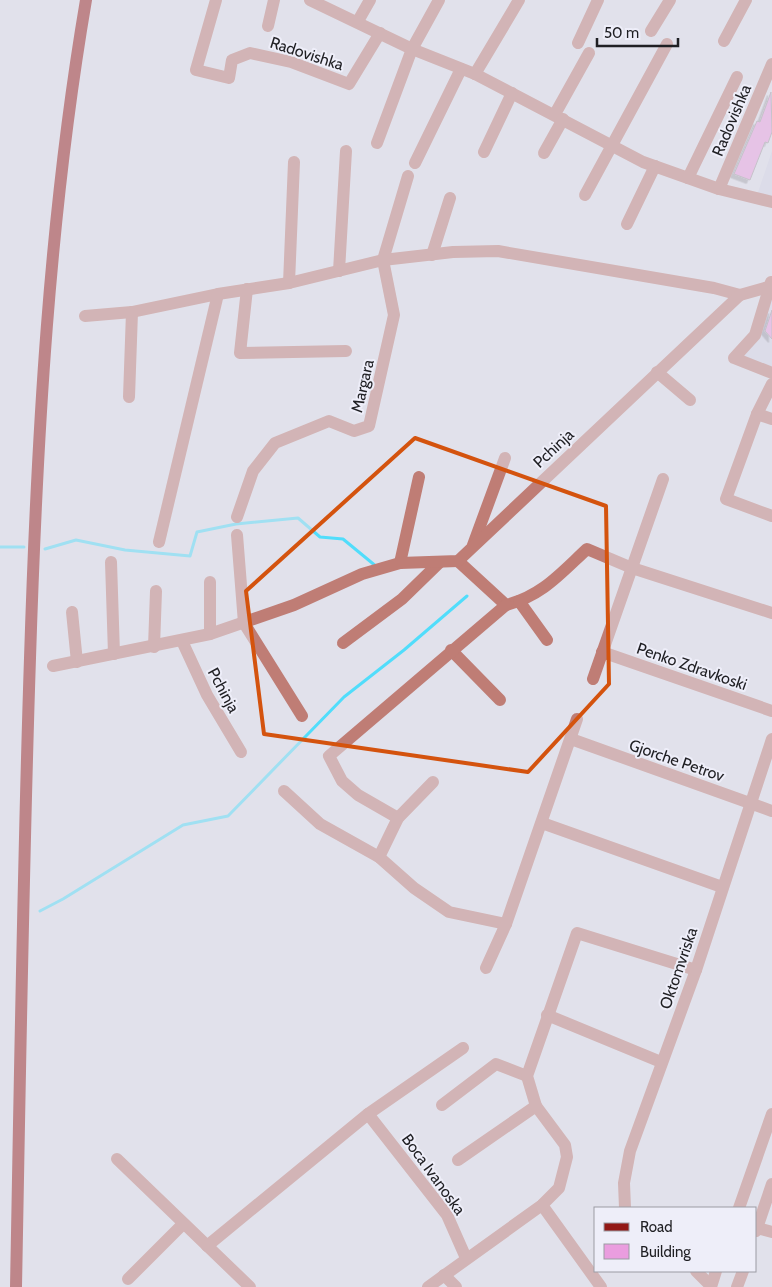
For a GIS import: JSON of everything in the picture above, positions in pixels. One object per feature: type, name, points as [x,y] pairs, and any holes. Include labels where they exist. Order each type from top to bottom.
[{"type":"main road","points":[[16,1287],[22,887],[33,564],[42,395],[55,234],[71,89],[86,0]]},
{"type":"street","name":"Radovishka","points":[[216,0],[196,70],[229,78],[232,60],[250,53],[291,62],[349,84],[380,32]]},
{"type":"street","name":"Radovishka","points":[[268,26],[274,0]]},
{"type":"street","points":[[310,0],[412,49],[475,74],[559,117],[610,146],[655,166],[719,189],[772,202]]},
{"type":"street","points":[[358,22],[370,0]]},
{"type":"street","points":[[377,143],[412,49],[439,0]]},
{"type":"street","points":[[475,74],[519,0]]},
{"type":"street","points":[[578,43],[598,0]]},
{"type":"street","points":[[651,31],[670,0]]},
{"type":"street","points":[[724,41],[746,0]]},
{"type":"street","points":[[585,195],[667,44]]},
{"type":"street","points":[[544,153],[589,53]]},
{"type":"street","name":"Radovishka","points":[[719,189],[772,64]]},
{"type":"street","points":[[415,163],[461,69]]},
{"type":"street","name":"Radovishka","points":[[688,178],[737,77]]},
{"type":"street","points":[[484,152],[512,93]]},
{"type":"street","points":[[339,271],[346,151]]},
{"type":"street","points":[[289,283],[294,162]]},
{"type":"street","points":[[627,224],[655,166]]},
{"type":"street","name":"Margara","points":[[237,517],[253,471],[275,443],[329,420],[354,431],[369,426],[394,315],[383,260],[408,176]]},
{"type":"street","points":[[432,254],[450,198]]},
{"type":"street","points":[[85,316],[132,312],[218,294],[289,283],[383,260],[432,254],[498,251],[714,288],[740,295],[770,284]]},
{"type":"street","points":[[770,284],[755,335],[734,358],[772,374]]},
{"type":"street","name":"Margara","points":[[248,289],[240,353],[346,351]]},
{"type":"street","points":[[160,542],[218,294]]},
{"type":"street","name":"Pchinja","points":[[458,560],[740,295]]},
{"type":"street","points":[[129,397],[132,312]]},
{"type":"street","points":[[657,372],[690,400]]},
{"type":"street","points":[[772,384],[757,414],[726,499],[772,516]]},
{"type":"street","points":[[757,414],[772,419]]},
{"type":"street","name":"Pchinja","points":[[472,547],[506,458]]},
{"type":"street","points":[[400,563],[419,477]]},
{"type":"street","points":[[593,679],[663,479]]},
{"type":"street","points":[[237,535],[244,623],[302,716]]},
{"type":"street","points":[[398,818],[358,795],[347,786],[342,781],[329,756],[506,605],[520,601],[542,590],[588,548],[632,568],[772,614]]},
{"type":"street","points":[[53,666],[154,647],[210,634],[294,605],[362,574],[400,563],[458,560],[506,605]]},
{"type":"street","points":[[111,562],[114,654]]},
{"type":"street","points":[[343,642],[402,599],[440,562]]},
{"type":"street","points":[[210,582],[210,634]]},
{"type":"street","points":[[154,647],[156,591]]},
{"type":"street","points":[[520,601],[547,640]]},
{"type":"street","points":[[72,612],[77,662]]},
{"type":"street","name":"Pchinja","points":[[182,641],[207,695],[242,752]]},
{"type":"street","points":[[451,650],[500,700]]},
{"type":"street","name":"Penko Zdravkoski","points":[[602,652],[772,711]]},
{"type":"street","points":[[486,968],[506,924],[577,719]]},
{"type":"street","name":"Gjorche Petrov","points":[[571,739],[772,811]]},
{"type":"street","name":"Oktomvriska","points":[[625,1207],[624,1183],[630,1151],[696,970],[772,740]]},
{"type":"street","points":[[379,857],[398,818],[433,782]]},
{"type":"street","points":[[284,792],[320,824],[379,857],[414,888],[449,912],[506,924]]},
{"type":"street","points":[[542,823],[722,887]]},
{"type":"street","points":[[428,1287],[542,1205],[559,1188],[567,1157],[565,1145],[536,1106],[527,1076],[577,933],[696,970]]},
{"type":"street","points":[[547,1016],[661,1062]]},
{"type":"street","points":[[207,1246],[368,1114],[463,1048]]},
{"type":"street","points":[[442,1106],[496,1064],[527,1076]]},
{"type":"street","name":"Boca Ivanoska","points":[[458,1160],[536,1106]]},
{"type":"street","name":"Boca Ivanoska","points":[[368,1114],[447,1215],[466,1258]]},
{"type":"street","points":[[739,1207],[772,1114]]},
{"type":"street","points":[[117,1159],[182,1224],[250,1287]]},
{"type":"street","points":[[757,1227],[772,1184]]},
{"type":"street","points":[[542,1205],[601,1287]]},
{"type":"street","points":[[128,1279],[182,1224]]},
{"type":"street","points":[[757,1230],[772,1232]]},
{"type":"street","points":[[697,1272],[711,1286],[716,1272]]},
{"type":"street","points":[[737,1287],[743,1272]]},
{"type":"street","points":[[444,1275],[456,1287]]},
{"type":"highlighted area","points":[[415,438],[606,506],[609,684],[528,772],[264,734],[246,591]]},
{"type":"shaded area","points":[[772,151],[772,202],[756,198]]},
{"type":"shaded area","points":[[772,281],[772,373],[734,358],[755,335]]},
{"type":"building","points":[[771,92],[772,132],[768,143],[765,142],[750,180],[734,174],[757,121],[760,122]]},
{"type":"building","points":[[772,310],[772,339],[765,331]]},
{"type":"waterway","points":[[45,549],[76,540],[125,550],[190,556],[197,532],[236,524],[298,518],[320,537],[343,539],[377,567]]},
{"type":"waterway","points":[[0,547],[24,547]]},
{"type":"waterway","points":[[40,911],[63,899],[183,825],[228,816],[344,697],[404,650],[467,596]]}]
